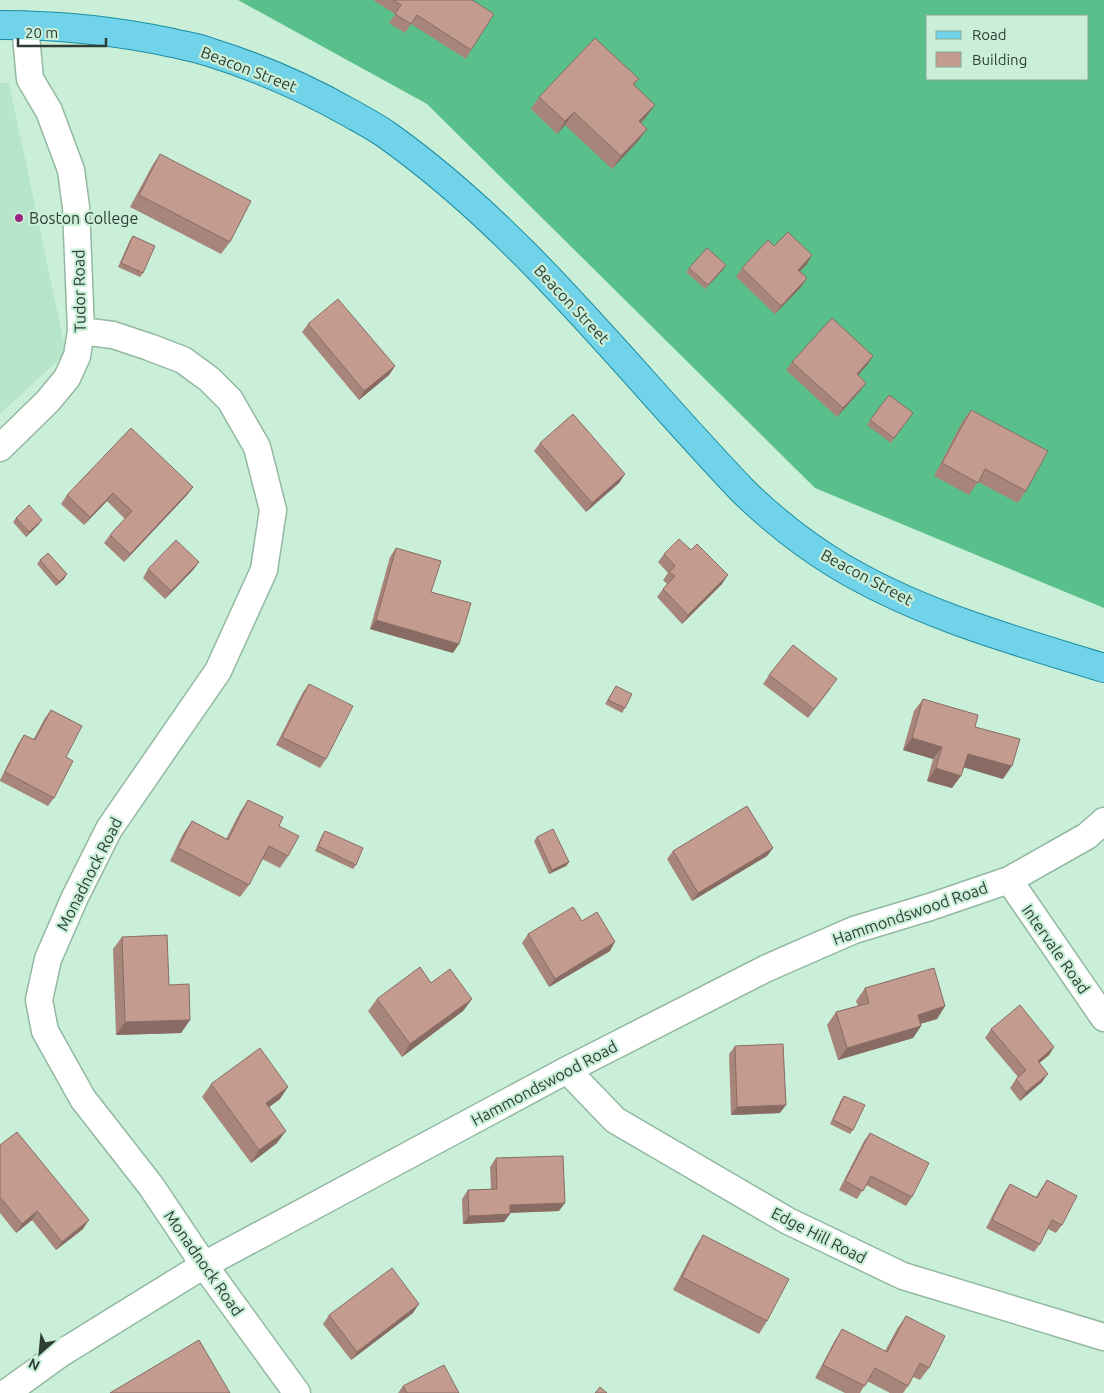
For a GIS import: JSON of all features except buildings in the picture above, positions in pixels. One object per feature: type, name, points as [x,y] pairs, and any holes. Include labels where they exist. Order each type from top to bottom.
[{"type":"main road","name":"Beacon Street","points":[[13,25],[132,34],[207,51],[282,78],[335,105],[389,136],[489,218],[559,288],[744,492],[772,519],[837,564],[915,604],[988,631],[1104,668]]},
{"type":"street","name":"Tudor Road","points":[[0,448],[48,401],[67,378],[77,356],[81,331],[76,207],[71,170],[49,111],[30,79],[13,25]]},
{"type":"street","name":"Monadnock Road","points":[[81,331],[113,335],[149,347],[183,360],[209,379],[230,400],[257,447],[273,510],[264,570],[218,671],[109,829],[75,897],[48,959],[39,1000],[45,1031],[83,1099],[151,1186],[204,1265],[297,1393]]},
{"type":"street","name":"Hammondswood Road","points":[[6,1393],[60,1354],[204,1265],[567,1070],[767,968],[854,930],[930,908],[1009,880],[1087,836],[1104,821]]},
{"type":"street","name":"Intervale Road","points":[[1009,880],[1104,1018]]},
{"type":"street","name":"Edge Hill Road","points":[[567,1070],[616,1120],[797,1225],[903,1276],[1104,1337]]},
{"type":"shaded area","name":"Boston College","points":[[0,83],[9,83],[66,353],[0,414]]},
{"type":"green space","points":[[238,0],[1104,0],[1104,608],[815,488],[427,104]]},
{"type":"place","name":"Boston College","points":[[19,218]]}]
